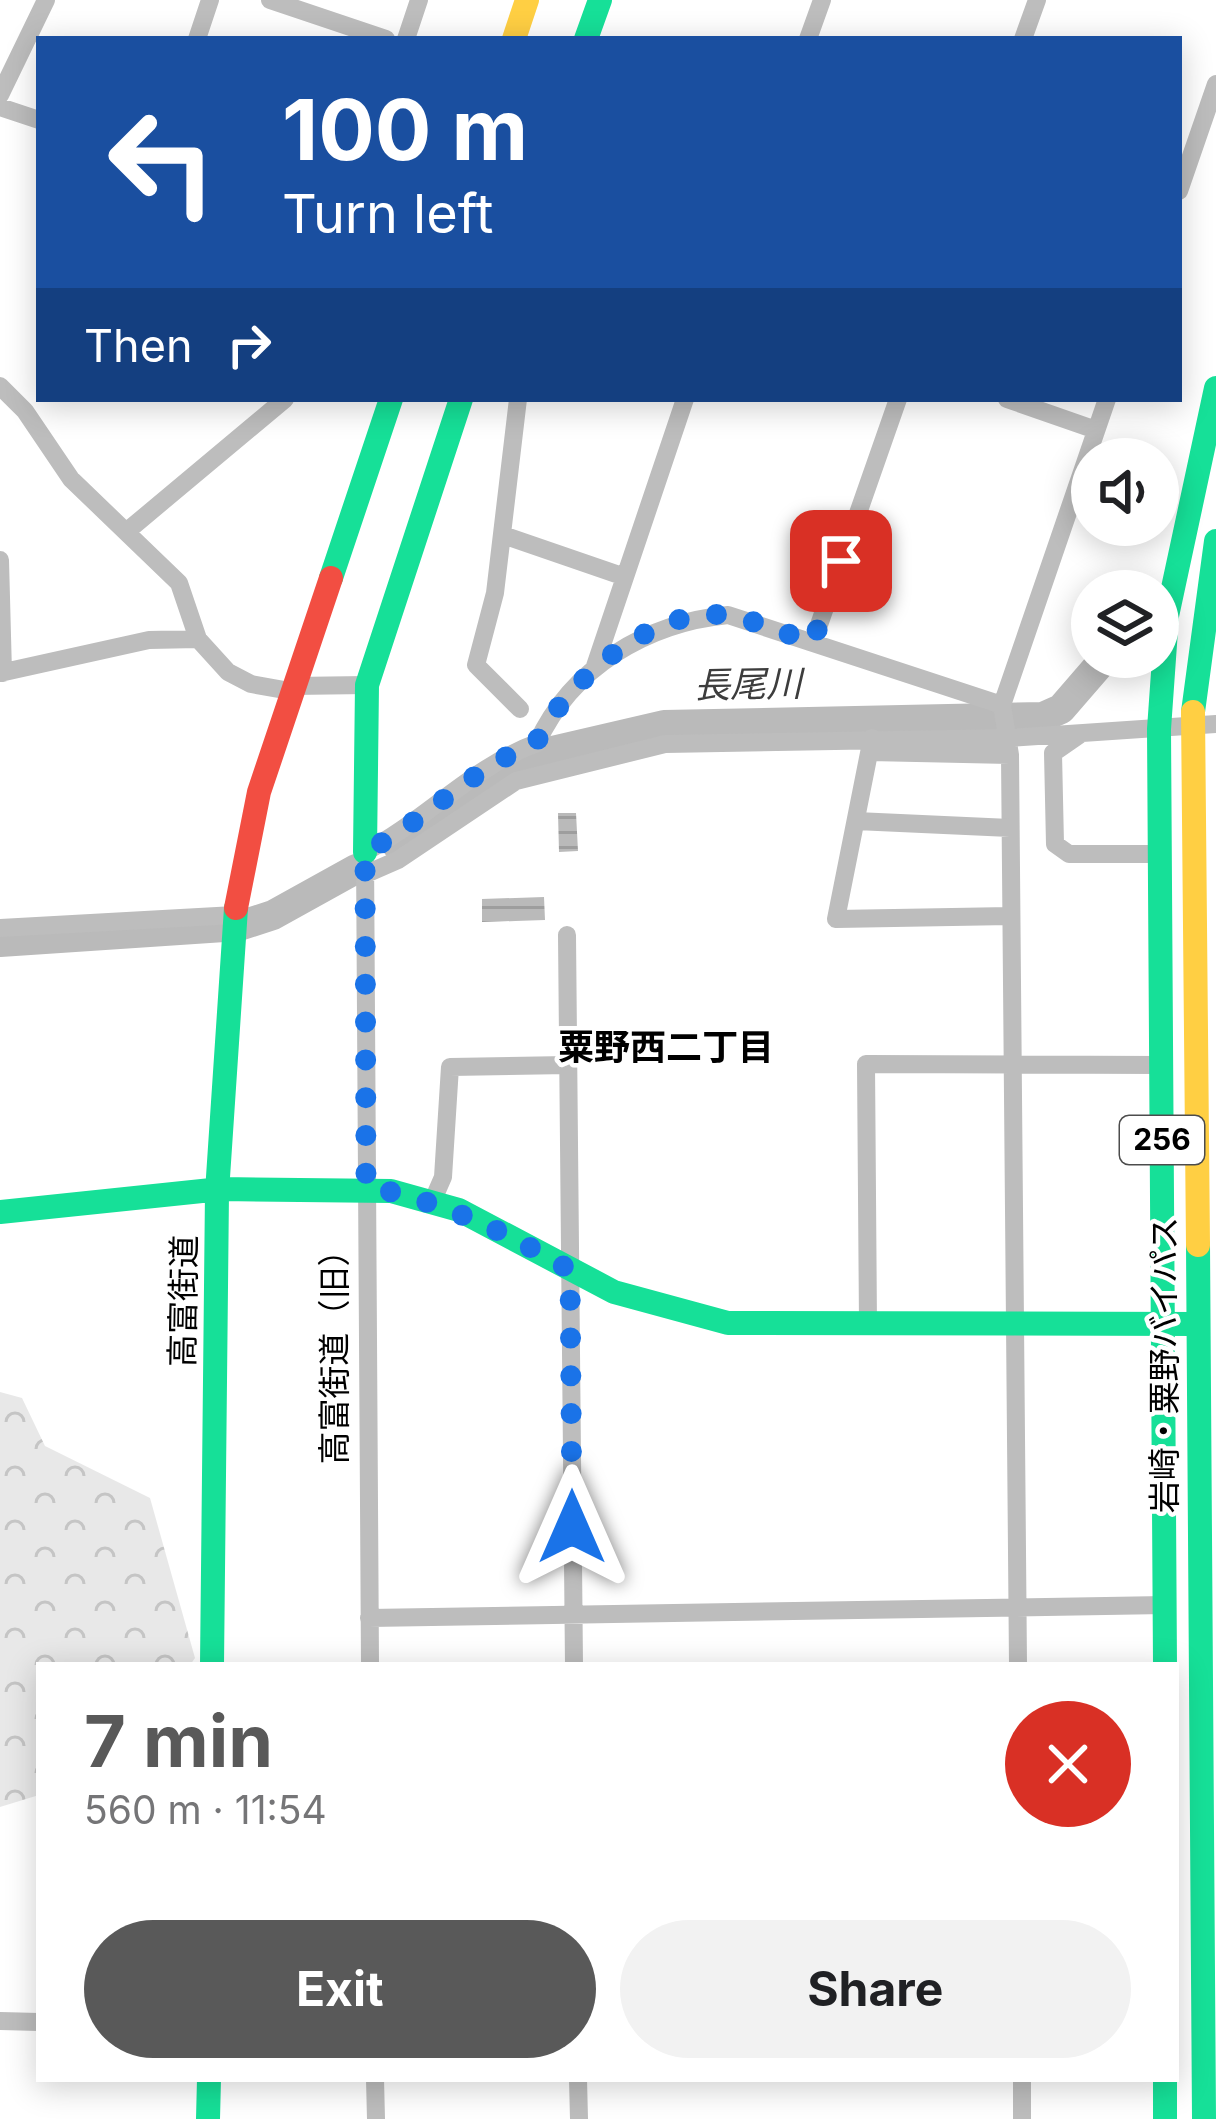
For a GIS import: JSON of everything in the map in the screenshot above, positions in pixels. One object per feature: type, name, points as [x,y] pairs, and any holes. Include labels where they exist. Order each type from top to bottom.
[{"type":"main road","points":[[515,36],[527,0]]},
{"type":"main road","points":[[587,36],[600,0]]},
{"type":"main road","name":"岩崎・粟野バイパス","points":[[1165,1662],[1159,1323],[1163,1065],[1159,728],[1167,616],[1216,388]]},
{"type":"main road","name":"高富街道","points":[[212,1662],[217,1192],[235,926],[259,792],[390,402]]},
{"type":"main road","name":"高富街道（旧）","points":[[366,863],[367,686],[460,402]]},
{"type":"main road","name":"岩崎・粟野バイパス","points":[[1204,2119],[1211,1908],[1203,724],[1208,580],[1216,541]]},
{"type":"main road","points":[[0,1212],[217,1192],[366,1186],[433,1200],[501,1229],[612,1291],[711,1320],[1207,1326]]},
{"type":"main road","points":[[208,2119],[209,2082]]},
{"type":"main road","points":[[1165,2082],[1165,2119]]},
{"type":"street","points":[[0,95],[6,74],[46,0]]},
{"type":"street","points":[[198,36],[210,0]]},
{"type":"street","points":[[270,0],[377,36]]},
{"type":"street","points":[[407,36],[419,0]]},
{"type":"street","points":[[809,36],[822,0]]},
{"type":"street","points":[[1024,36],[1037,0]]},
{"type":"street","points":[[1182,182],[1216,84]]},
{"type":"street","points":[[0,107],[36,119]]},
{"type":"street","points":[[0,386],[25,411],[71,479],[179,583],[198,639],[228,672],[251,684],[367,686]]},
{"type":"street","points":[[126,532],[281,402]]},
{"type":"street","points":[[518,402],[503,535],[476,665],[520,709]]},
{"type":"street","points":[[593,671],[684,402]]},
{"type":"street","points":[[813,642],[897,402]]},
{"type":"street","points":[[1016,402],[1096,430]]},
{"type":"street","points":[[1018,1662],[1010,746],[1002,705],[1106,402]]},
{"type":"street","points":[[503,535],[625,577]]},
{"type":"street","points":[[0,560],[1,673],[149,640],[198,639]]},
{"type":"street","points":[[538,758],[545,725],[593,671],[651,631],[695,618],[728,615],[1002,705]]},
{"type":"street","points":[[366,863],[401,834],[538,758],[665,743],[1010,746],[1082,734],[1203,724]]},
{"type":"street","points":[[1082,734],[1053,753],[1055,844],[1069,854],[1159,854]]},
{"type":"street","points":[[871,745],[836,919],[1010,916]]},
{"type":"street","points":[[366,863],[486,785],[538,758]]},
{"type":"street","points":[[856,821],[1010,828]]},
{"type":"street","name":"高富街道（旧）","points":[[366,863],[370,1662]]},
{"type":"street","points":[[0,928],[235,926]]},
{"type":"street","points":[[567,935],[574,1662]]},
{"type":"street","points":[[868,1325],[866,1064],[1163,1065]]},
{"type":"street","points":[[433,1200],[443,1177],[449,1067],[568,1065]]},
{"type":"street","points":[[369,1618],[1165,1605]]},
{"type":"street","points":[[0,2021],[36,2022]]},
{"type":"street","points":[[375,2082],[376,2119]]},
{"type":"street","points":[[578,2082],[579,2119]]},
{"type":"street","points":[[1022,2082],[1022,2119]]},
{"type":"green space","points":[[0,1392],[22,1398],[45,1446],[150,1498],[195,1658],[192,1662],[36,1662],[36,1796],[0,1807]]},
{"type":"shaded area","points":[[558,813],[576,813],[578,851],[559,852]]},
{"type":"shaded area","points":[[544,897],[545,920],[482,922],[482,899]]},
{"type":"waterway","name":"長尾川","points":[[397,845],[504,769],[552,751],[664,725],[1043,717],[1061,709],[1088,678]]},
{"type":"waterway","name":"長尾川","points":[[0,942],[239,926],[273,915],[356,869]]},
{"type":"traffic: fast","points":[[587,36],[600,0]]},
{"type":"traffic: fast","points":[[1165,1662],[1159,729],[1167,616],[1216,388]]},
{"type":"traffic: fast","points":[[331,578],[390,402]]},
{"type":"traffic: fast","points":[[365,852],[367,685],[460,402]]},
{"type":"traffic: fast","points":[[1193,712],[1216,541]]},
{"type":"traffic: fast","points":[[212,1662],[217,1192],[236,908]]},
{"type":"traffic: fast","points":[[0,1212],[221,1189],[391,1191],[459,1210],[614,1292],[728,1323],[1198,1324]]},
{"type":"traffic: fast","points":[[1198,1245],[1204,2119]]},
{"type":"traffic: fast","points":[[208,2119],[209,2082]]},
{"type":"traffic: fast","points":[[1165,2082],[1165,2119]]},
{"type":"traffic: slow","points":[[515,36],[527,0]]},
{"type":"traffic: slow","points":[[1193,712],[1198,1245]]},
{"type":"traffic: jam","points":[[236,908],[259,792],[331,578]]},
{"type":"district","name":"粟野西二丁目","points":[[666,1047]]},
{"type":"route","points":[[572,1527],[570,1270],[501,1229],[433,1200],[366,1186],[365,852],[401,834],[506,754],[536,743],[545,725],[593,671],[619,648],[651,631],[695,618],[728,615],[813,642],[841,561]]}]
